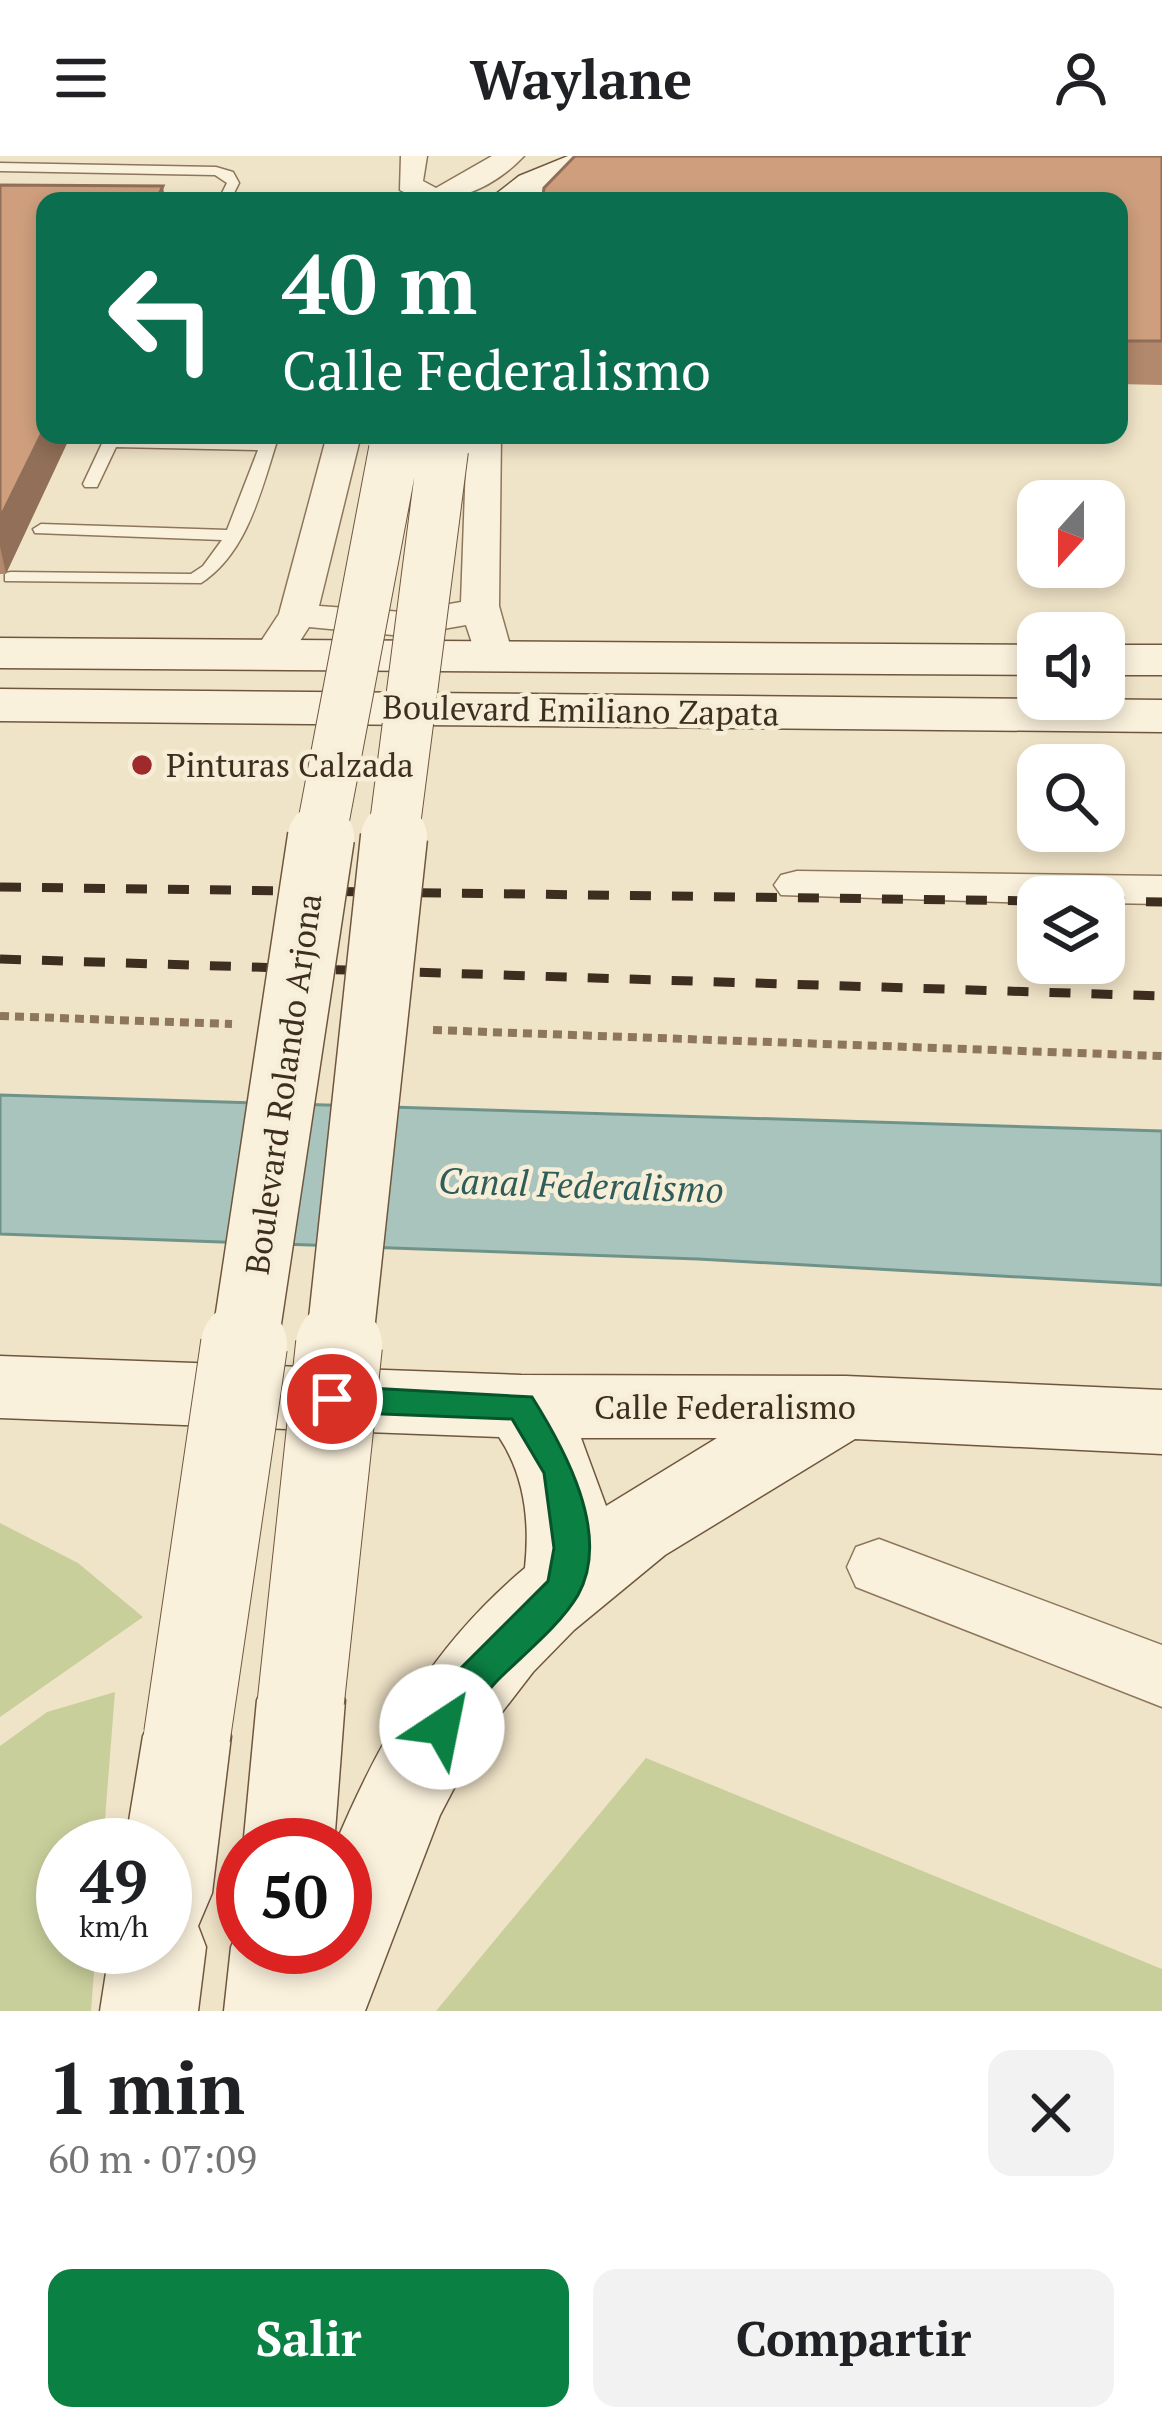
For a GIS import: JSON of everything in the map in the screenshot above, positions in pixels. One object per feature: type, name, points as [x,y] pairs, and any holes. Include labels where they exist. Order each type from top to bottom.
[{"type":"main road","points":[[463,192],[548,156]]},
{"type":"main road","points":[[518,192],[531,183],[612,161]]},
{"type":"main road","name":"Boulevard Rolando Arjona","points":[[176,1818],[309,898],[395,444]]},
{"type":"main road","points":[[290,1818],[411,676],[444,444]]},
{"type":"main road","name":"Boulevard Emiliano Zapata","points":[[0,653],[285,634],[494,656],[1017,660]]},
{"type":"main road","points":[[1125,660],[1162,661]]},
{"type":"main road","points":[[818,713],[870,694],[1017,694]]},
{"type":"main road","points":[[1125,695],[1162,696]]},
{"type":"main road","name":"Boulevard Emiliano Zapata","points":[[0,704],[1162,716]]},
{"type":"main road","name":"Calle Federalismo","points":[[0,1387],[521,1406],[846,1407],[1162,1421]]},
{"type":"main road","points":[[521,1406],[544,1437],[569,1509],[571,1548],[564,1588]]},
{"type":"main road","points":[[372,1876],[422,1762],[463,1691],[564,1588],[708,1479],[846,1407]]},
{"type":"main road","points":[[148,2011],[154,1974]]},
{"type":"main road","points":[[273,2011],[276,1974]]},
{"type":"main road","points":[[316,2011],[330,1974]]},
{"type":"street","points":[[414,156],[409,184],[427,192]]},
{"type":"street","points":[[457,192],[511,156]]},
{"type":"street","points":[[561,192],[612,161]]},
{"type":"street","points":[[341,444],[285,634],[427,622],[480,606]]},
{"type":"street","points":[[484,444],[480,606],[494,656]]},
{"type":"street","points":[[797,884],[1162,890]]},
{"type":"street","points":[[879,1567],[1162,1676]]},
{"type":"lane","points":[[0,167],[216,171],[229,175],[233,183],[228,192]]},
{"type":"lane","points":[[91,484],[110,444]]},
{"type":"lane","points":[[10,578],[195,579],[218,565],[267,444]]},
{"type":"lane","points":[[41,529],[231,535]]},
{"type":"path","points":[[0,1016],[238,1024]]},
{"type":"path","points":[[426,1030],[1162,1056]]},
{"type":"green space","points":[[0,1523],[78,1563],[143,1617],[0,1717]]},
{"type":"green space","points":[[115,1692],[105,1818],[36,1818],[36,1974],[94,1974],[91,2011],[0,2011],[0,1746],[47,1712]]},
{"type":"green space","points":[[646,1758],[1162,1969],[1162,2011],[436,2011]]},
{"type":"water","name":"Canal Federalismo","points":[[0,1095],[1162,1131],[1162,1285],[698,1259],[0,1234]]},
{"type":"building","points":[[575,156],[1162,156],[1162,341],[1128,341],[1128,192],[543,192]]},
{"type":"building","points":[[0,185],[163,186],[160,192],[36,192],[37,444],[0,518]]},
{"type":"railway","points":[[0,887],[1017,901]]},
{"type":"railway","points":[[1125,901],[1162,902]]},
{"type":"railway","points":[[0,959],[1162,996]]},
{"type":"place","name":"Pinturas Calzada","points":[[142,765]]},
{"type":"route","points":[[332,1399],[521,1406],[544,1437],[560,1471],[571,1548],[564,1588],[463,1691],[442,1727]]}]
